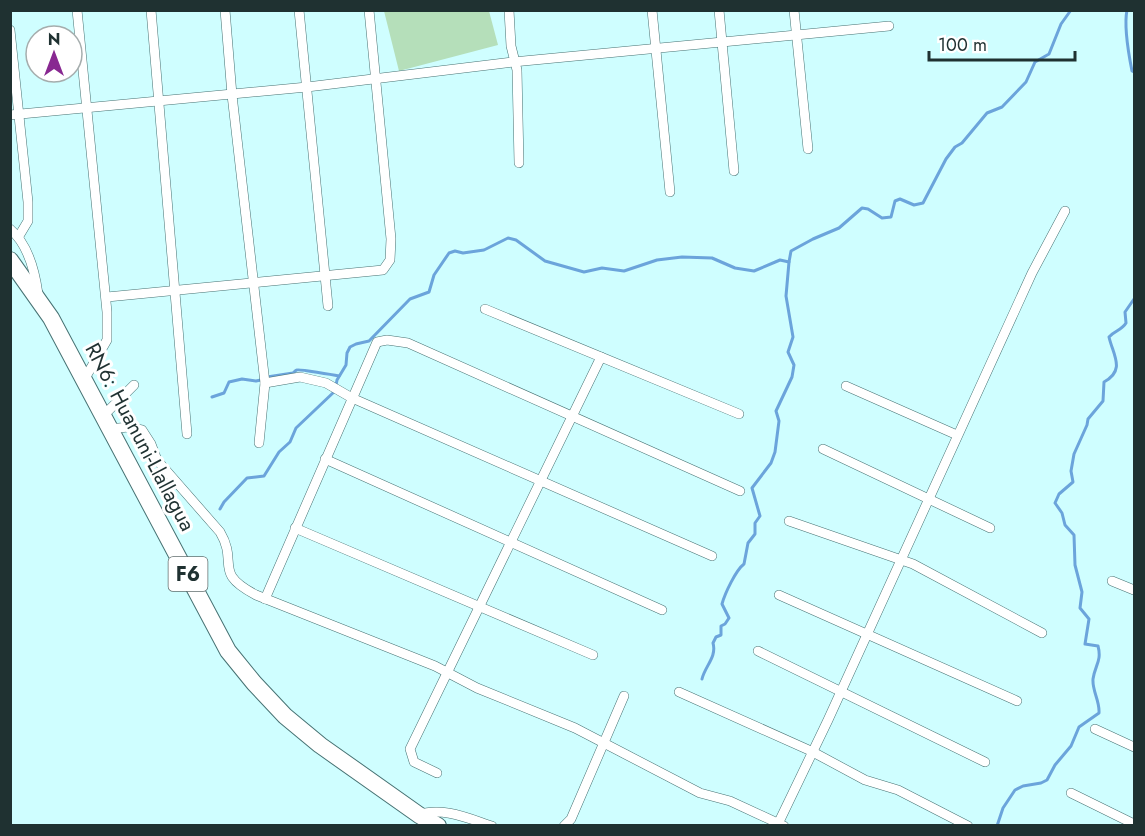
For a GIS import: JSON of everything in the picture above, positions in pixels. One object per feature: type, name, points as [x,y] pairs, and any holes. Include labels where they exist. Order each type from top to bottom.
[{"type":"highway","name":"RN6: Huanuni-Llallagua","points":[[10,260],[51,318],[228,651],[285,716],[320,745],[419,815],[438,825]]},
{"type":"street","points":[[77,10],[106,297],[107,340],[84,380]]},
{"type":"street","points":[[151,10],[187,434]]},
{"type":"street","points":[[225,10],[232,95],[265,383],[259,443]]},
{"type":"street","points":[[299,10],[328,306]]},
{"type":"street","points":[[106,297],[382,270],[390,260],[391,239],[369,10]]},
{"type":"street","points":[[509,10],[511,46],[517,70],[519,162]]},
{"type":"street","points":[[652,10],[670,192]]},
{"type":"street","points":[[719,10],[734,171]]},
{"type":"street","points":[[794,10],[808,149]]},
{"type":"street","points":[[15,115],[232,95],[515,62],[890,26]]},
{"type":"street","points":[[10,30],[15,115],[28,202],[28,221],[19,237]]},
{"type":"street","points":[[134,385],[106,422],[142,430],[157,460],[220,532],[225,541],[230,578],[241,587],[447,672],[477,688],[574,728],[700,793],[730,801],[780,824],[1032,273],[1065,211]]},
{"type":"street","points":[[10,229],[19,237],[35,276],[39,299]]},
{"type":"street","points":[[485,309],[739,414]]},
{"type":"street","points":[[265,598],[377,342],[387,340],[408,343],[740,490]]},
{"type":"street","points":[[437,773],[414,762],[410,749],[601,357]]},
{"type":"street","points":[[265,383],[300,377],[326,383],[352,398],[712,556]]},
{"type":"street","points":[[846,386],[957,435]]},
{"type":"street","points":[[823,449],[990,528]]},
{"type":"street","points":[[325,459],[662,610]]},
{"type":"street","points":[[789,521],[913,564],[1042,633]]},
{"type":"street","points":[[295,528],[593,655]]},
{"type":"street","points":[[1112,581],[1134,590]]},
{"type":"street","points":[[779,595],[1017,701]]},
{"type":"street","points":[[758,651],[985,762]]},
{"type":"street","points":[[679,692],[812,752],[865,780],[898,790],[968,825]]},
{"type":"street","points":[[564,825],[570,819],[624,696]]},
{"type":"street","points":[[1095,729],[1134,747]]},
{"type":"street","points":[[1071,793],[1134,824]]},
{"type":"street","points":[[419,815],[428,811],[446,813],[492,825]]},
{"type":"green space","points":[[384,11],[489,11],[498,45],[399,71]]},
{"type":"waterway","points":[[702,679],[712,657],[713,643],[716,637],[721,635],[721,626],[729,618],[722,604],[723,599],[734,576],[744,564],[748,543],[755,534],[755,523],[760,516],[752,488],[771,463],[775,452],[779,421],[776,411],[792,377],[794,365],[788,352],[793,337],[786,296],[791,251],[839,228],[862,208],[882,218],[891,217],[895,201],[900,199],[914,205],[923,203],[946,159],[955,147],[962,143],[987,113],[1002,107],[1026,82],[1035,62],[1049,54],[1061,24],[1071,10]]},
{"type":"waterway","points":[[1127,10],[1127,40],[1134,72]]},
{"type":"waterway","points":[[220,509],[247,478],[264,476],[279,452],[290,442],[296,428],[335,391],[337,380],[346,365],[350,347],[369,341],[410,299],[429,292],[434,275],[449,253],[484,250],[508,238],[516,240],[545,261],[584,272],[602,268],[624,271],[657,260],[682,257],[712,258],[735,268],[754,271],[780,260],[789,262]]},
{"type":"waterway","points":[[997,826],[1003,808],[1015,790],[1047,780],[1055,765],[1071,746],[1079,727],[1099,713],[1093,683],[1099,659],[1098,646],[1085,644],[1089,619],[1080,608],[1082,592],[1075,565],[1074,535],[1065,525],[1062,513],[1055,503],[1059,494],[1073,482],[1071,471],[1074,454],[1088,419],[1103,401],[1104,382],[1115,372],[1116,362],[1109,337],[1126,323],[1125,312],[1134,299]]},
{"type":"waterway","points":[[267,377],[293,373],[296,370],[339,376]]},
{"type":"waterway","points":[[212,397],[224,393],[229,382],[242,379],[261,380]]}]
